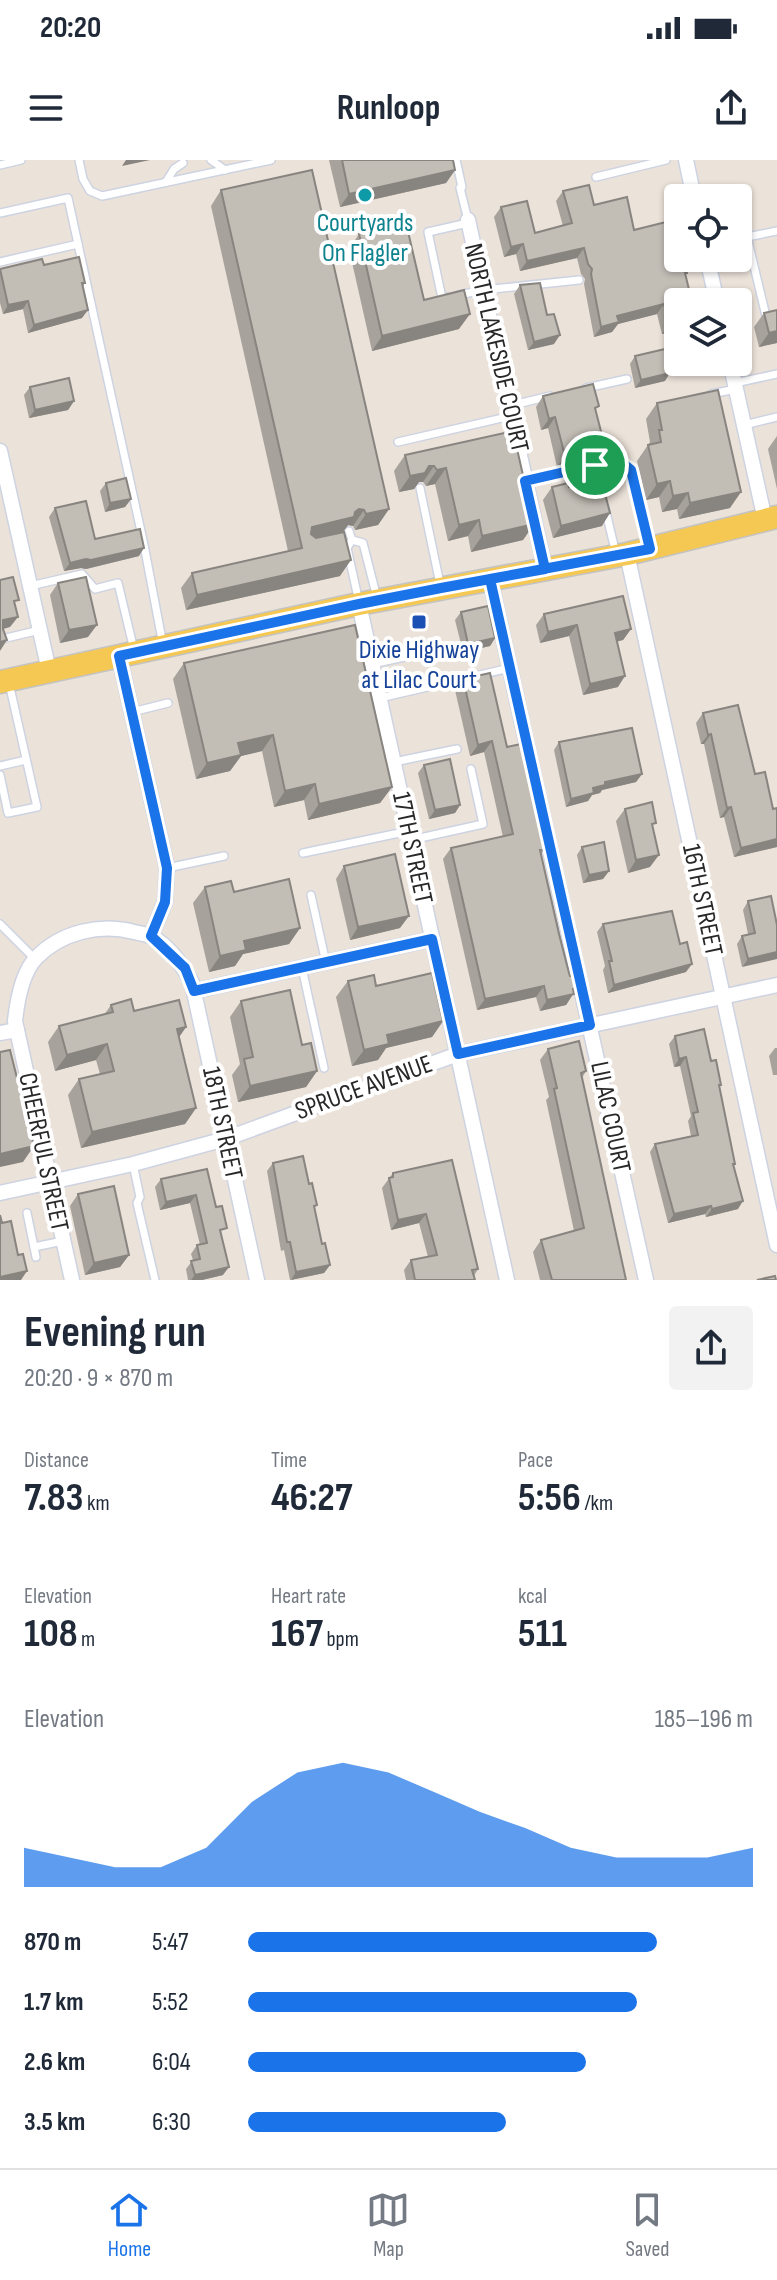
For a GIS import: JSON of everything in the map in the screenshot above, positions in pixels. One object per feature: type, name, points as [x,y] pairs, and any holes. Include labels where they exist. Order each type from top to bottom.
[{"type":"main road","points":[[4,682],[368,602],[622,555],[771,519]]},
{"type":"street","points":[[686,160],[691,184]]},
{"type":"street","name":"NORTH LAKESIDE COURT","points":[[468,222],[545,569]]},
{"type":"street","points":[[734,376],[771,519]]},
{"type":"street","points":[[0,451],[49,671]]},
{"type":"street","name":"16TH STREET","points":[[622,555],[777,1245]]},
{"type":"street","name":"LILAC COURT","points":[[490,579],[646,1280]]},
{"type":"street","name":"17TH STREET","points":[[368,602],[372,664],[507,1280]]},
{"type":"street","points":[[35,959],[56,943],[87,929],[118,927],[151,936],[165,902],[167,868],[132,712],[127,654]]},
{"type":"street","name":"18TH STREET","points":[[151,936],[185,968],[194,991],[257,1280]]},
{"type":"street","points":[[194,991],[432,939]]},
{"type":"street","name":"CHEERFUL STREET","points":[[35,959],[18,995],[15,1021],[72,1280]]},
{"type":"street","name":"SPRUCE AVENUE","points":[[0,1193],[133,1164],[225,1139],[458,1054],[777,985]]},
{"type":"street","points":[[0,1033],[17,1030]]},
{"type":"lane","points":[[0,165],[21,160]]},
{"type":"lane","points":[[79,160],[83,179],[90,191],[102,196],[271,160]]},
{"type":"lane","points":[[211,160],[225,170]]},
{"type":"lane","points":[[456,160],[468,222],[428,232],[442,298],[483,290],[579,280]]},
{"type":"lane","points":[[596,177],[666,160]]},
{"type":"lane","points":[[166,182],[174,169],[183,163]]},
{"type":"lane","points":[[0,213],[68,198],[163,646]]},
{"type":"lane","points":[[766,316],[747,237],[777,231]]},
{"type":"lane","points":[[0,262],[78,244]]},
{"type":"lane","points":[[695,397],[777,374]]},
{"type":"lane","points":[[581,389],[627,379]]},
{"type":"lane","points":[[398,442],[566,392]]},
{"type":"lane","points":[[744,425],[777,417]]},
{"type":"lane","points":[[525,481],[612,461],[624,463],[631,470],[650,549]]},
{"type":"lane","points":[[595,465],[622,555]]},
{"type":"lane","points":[[420,488],[441,588]]},
{"type":"lane","points":[[351,536],[347,548],[368,602]]},
{"type":"lane","points":[[336,540],[351,536],[363,543],[368,602]]},
{"type":"lane","points":[[30,586],[82,574],[95,589],[118,583],[127,654]]},
{"type":"lane","points":[[2,639],[40,630]]},
{"type":"lane","points":[[372,664],[455,646]]},
{"type":"lane","points":[[380,698],[510,668]]},
{"type":"lane","points":[[0,775],[8,813],[37,807],[4,682]]},
{"type":"lane","points":[[132,712],[168,703]]},
{"type":"lane","points":[[394,762],[457,749]]},
{"type":"lane","points":[[0,766],[26,760]]},
{"type":"lane","points":[[303,853],[483,824],[471,769]]},
{"type":"lane","points":[[167,868],[224,856]]},
{"type":"lane","points":[[311,895],[326,963]]},
{"type":"lane","points":[[0,924],[35,959]]},
{"type":"lane","points":[[302,968],[324,1068]]},
{"type":"lane","points":[[133,1164],[140,1197],[137,1203],[155,1280]]},
{"type":"lane","points":[[27,1213],[36,1257]]},
{"type":"lane","points":[[34,1247],[63,1241]]},
{"type":"building","points":[[342,160],[453,160],[455,170],[349,194]]},
{"type":"building","points":[[312,170],[389,509],[366,514],[359,509],[354,517],[312,527],[311,534],[316,538],[344,532],[351,560],[197,595],[192,573],[302,548],[221,190]]},
{"type":"building","points":[[589,185],[594,205],[627,197],[634,230],[664,222],[664,272],[687,272],[689,288],[664,288],[664,304],[617,316],[619,322],[601,327],[592,269],[584,248],[527,261],[523,244],[511,247],[501,207],[527,201],[535,233],[572,223],[563,191]]},
{"type":"building","points":[[406,223],[424,300],[464,290],[470,314],[382,336],[359,234]]},
{"type":"building","points":[[79,257],[88,310],[34,325],[28,301],[8,305],[0,269],[42,259],[44,265]]},
{"type":"building","points":[[540,283],[547,315],[554,314],[560,335],[534,342],[520,285]]},
{"type":"building","points":[[777,310],[777,331],[769,333],[764,313]]},
{"type":"building","points":[[664,349],[664,374],[641,380],[635,356]]},
{"type":"building","points":[[69,378],[74,401],[35,410],[30,387]]},
{"type":"building","points":[[593,384],[599,406],[595,408],[605,447],[565,456],[555,417],[549,419],[543,396]]},
{"type":"building","points":[[718,390],[741,492],[690,503],[688,493],[673,496],[670,481],[657,484],[648,445],[661,442],[657,403]]},
{"type":"building","points":[[513,431],[534,524],[482,536],[479,520],[459,525],[446,468],[437,470],[429,466],[425,473],[410,476],[405,455]]},
{"type":"building","points":[[126,478],[131,499],[110,503],[106,483]]},
{"type":"building","points":[[601,478],[610,513],[561,526],[552,487],[568,483],[569,487]]},
{"type":"building","points":[[86,501],[95,539],[140,529],[144,548],[70,563],[55,508]]},
{"type":"building","points":[[13,577],[19,600],[14,601],[18,617],[3,620],[7,640],[0,642],[0,580]]},
{"type":"building","points":[[86,577],[97,625],[69,630],[58,583]]},
{"type":"building","points":[[623,596],[631,629],[615,633],[625,676],[590,684],[577,625],[548,632],[544,614]]},
{"type":"building","points":[[488,606],[495,638],[468,644],[461,612]]},
{"type":"building","points":[[355,625],[392,787],[319,804],[315,784],[285,791],[273,735],[238,743],[241,755],[207,763],[184,663]]},
{"type":"building","points":[[490,673],[507,747],[521,744],[559,934],[570,976],[574,976],[577,988],[573,989],[574,994],[547,1000],[544,986],[485,999],[451,848],[513,834],[492,741],[478,745],[463,679]]},
{"type":"building","points":[[738,705],[755,774],[765,772],[773,809],[777,808],[777,839],[741,848],[731,807],[727,808],[711,734],[708,735],[703,713]]},
{"type":"building","points":[[632,728],[642,774],[605,782],[605,785],[593,788],[594,793],[571,799],[559,742]]},
{"type":"building","points":[[450,759],[460,805],[435,810],[424,765]]},
{"type":"building","points":[[652,802],[656,823],[652,824],[659,855],[636,860],[625,809]]},
{"type":"building","points":[[604,842],[609,871],[589,875],[582,847]]},
{"type":"building","points":[[395,854],[409,916],[358,927],[344,866]]},
{"type":"building","points":[[289,879],[300,928],[244,941],[246,950],[220,956],[205,887],[231,881],[234,892]]},
{"type":"building","points":[[771,896],[777,925],[777,952],[748,959],[742,936],[755,933],[748,901]]},
{"type":"building","points":[[672,911],[680,944],[687,942],[692,964],[614,985],[603,924]]},
{"type":"building","points":[[432,973],[443,1021],[387,1035],[389,1044],[364,1050],[348,981],[374,975],[376,986]]},
{"type":"building","points":[[290,990],[302,1045],[311,1043],[317,1071],[250,1086],[244,1059],[253,1057],[241,1001]]},
{"type":"building","points":[[131,999],[134,1011],[179,1000],[186,1027],[177,1029],[196,1108],[92,1132],[79,1079],[114,1071],[107,1044],[67,1055],[59,1026],[113,1012],[111,1005]]},
{"type":"building","points":[[704,1029],[711,1061],[716,1060],[733,1164],[743,1201],[674,1214],[655,1144],[698,1135],[693,1113],[698,1112],[686,1057],[679,1059],[675,1036]]},
{"type":"building","points":[[579,1041],[586,1071],[581,1073],[626,1280],[552,1280],[541,1240],[584,1228],[548,1049]]},
{"type":"building","points":[[10,1050],[34,1146],[0,1154],[0,1052]]},
{"type":"building","points":[[303,1156],[317,1205],[314,1206],[322,1244],[325,1243],[330,1265],[296,1272],[290,1242],[287,1242],[273,1163]]},
{"type":"building","points":[[452,1160],[478,1269],[472,1270],[475,1280],[415,1280],[411,1260],[437,1255],[426,1214],[398,1220],[389,1178],[393,1177],[393,1173]]},
{"type":"building","points":[[207,1169],[216,1207],[222,1206],[227,1228],[220,1230],[229,1267],[195,1275],[191,1261],[200,1259],[197,1245],[207,1243],[196,1195],[166,1202],[161,1179]]},
{"type":"building","points":[[114,1186],[129,1255],[94,1263],[78,1194]]},
{"type":"building","points":[[0,1215],[2,1223],[11,1221],[18,1255],[23,1254],[27,1271],[0,1277]]},
{"type":"place","name":"Courtyards On Flagler","points":[[365,195]]},
{"type":"place","name":"Dixie Highway at Lilac Court","points":[[419,622]]},
{"type":"route","points":[[595,465],[525,481],[545,569],[490,579],[441,588],[359,604],[119,656],[167,868],[165,902],[151,936],[185,968],[194,991],[432,939],[458,1054],[590,1025],[490,579],[617,556],[650,549],[631,470],[624,463],[612,461],[595,465]]}]
